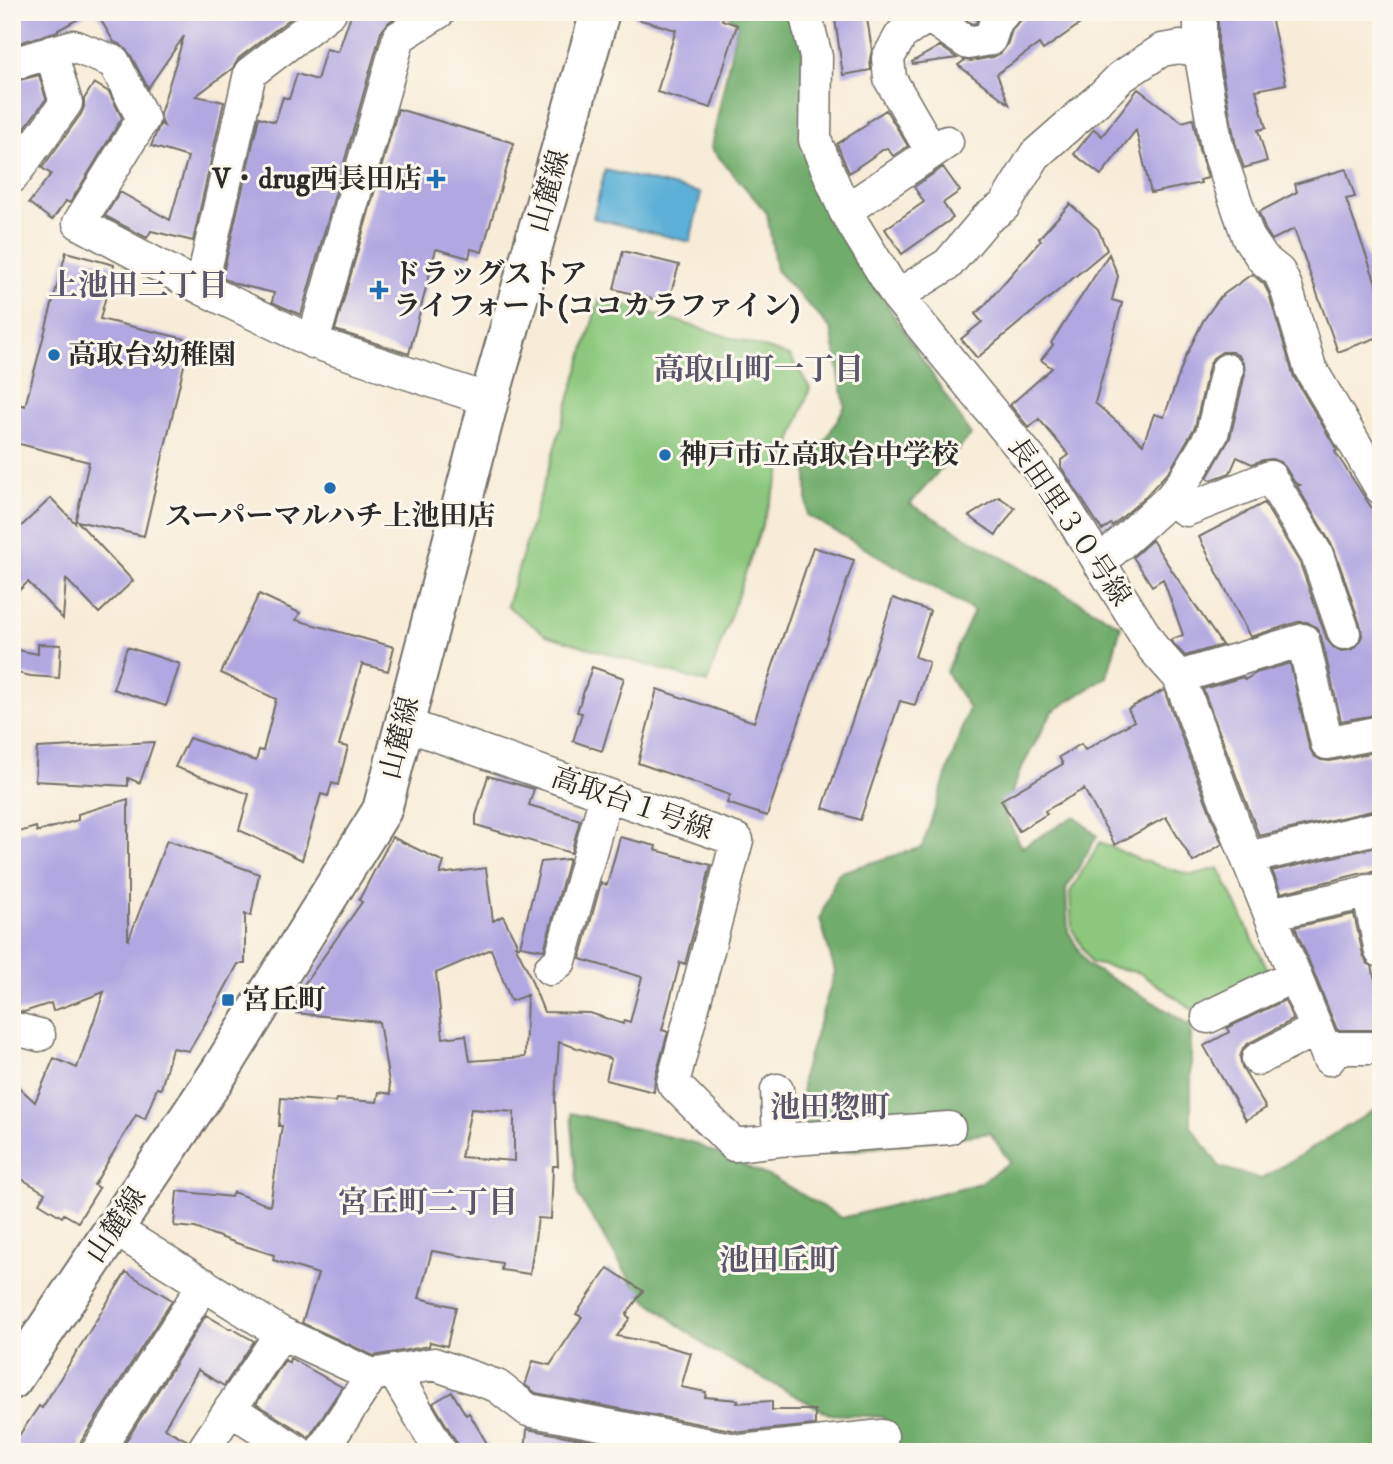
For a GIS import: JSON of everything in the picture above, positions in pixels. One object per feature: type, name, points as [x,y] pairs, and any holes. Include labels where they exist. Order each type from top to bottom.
[{"type":"main road","name":"山麓線","points":[[12,1380],[220,1071],[382,810],[489,400],[600,12]]},
{"type":"street","points":[[201,288],[250,73],[330,12]]},
{"type":"street","points":[[313,342],[399,37],[439,12]]},
{"type":"street","name":"長田里３０号線","points":[[805,12],[816,57],[815,140],[845,211],[897,296],[1049,482],[1153,648],[1179,677],[1247,858],[1323,1045]]},
{"type":"street","points":[[845,211],[940,147],[890,79],[888,58],[901,36],[928,14],[968,43],[990,39],[996,21],[1003,12]]},
{"type":"street","points":[[1200,12],[1200,51],[1217,146],[1248,237],[1263,259],[1279,272],[1310,368],[1381,488]]},
{"type":"street","points":[[897,296],[948,264],[986,219],[1004,206],[1035,155],[1121,77],[1162,50],[1180,47],[1200,51]]},
{"type":"street","points":[[12,177],[66,103],[62,49]]},
{"type":"street","points":[[12,64],[62,49],[114,62],[143,119],[79,223],[201,288],[313,342],[489,400]]},
{"type":"street","points":[[1099,563],[1169,500],[1185,480],[1212,434],[1227,370]]},
{"type":"street","points":[[1169,500],[1186,510],[1270,477],[1317,555],[1344,633]]},
{"type":"street","points":[[1179,677],[1303,640],[1327,743],[1381,732]]},
{"type":"street","name":"高取台１号線","points":[[404,724],[737,840],[673,1083],[734,1145],[779,1140]]},
{"type":"street","points":[[550,969],[560,961],[606,794]]},
{"type":"street","points":[[1247,858],[1381,827]]},
{"type":"street","points":[[1270,914],[1374,890],[1381,951]]},
{"type":"street","points":[[1208,1017],[1295,975]]},
{"type":"street","points":[[1258,1059],[1323,1045],[1381,1048]]},
{"type":"street","points":[[777,1090],[779,1140],[949,1128]]},
{"type":"street","points":[[113,1228],[281,1333],[383,1373],[434,1364],[497,1386],[528,1410],[741,1451],[882,1436]]},
{"type":"street","points":[[97,1452],[204,1284]]},
{"type":"street","points":[[202,1452],[281,1333]]},
{"type":"street","points":[[321,1452],[383,1373]]},
{"type":"street","points":[[383,1373],[441,1452]]},
{"type":"street","points":[[230,1409],[298,1452]]},
{"type":"green space","points":[[725,12],[783,12],[803,44],[804,120],[828,213],[971,435],[910,504],[1121,626],[1107,677],[1052,712],[1020,771],[1004,813],[1022,847],[1075,816],[1097,836],[1066,889],[1068,931],[1087,965],[1191,1026],[1191,1126],[1220,1167],[1261,1179],[1381,1106],[1381,1452],[891,1452],[883,1417],[829,1414],[711,1350],[639,1294],[578,1195],[571,1113],[691,1142],[777,1180],[842,1218],[980,1183],[1010,1162],[990,1133],[802,1157],[802,1077],[835,972],[820,918],[838,873],[922,847],[969,708],[946,672],[974,611],[807,515],[807,473],[845,406],[831,329],[776,270],[767,213],[711,148],[737,23]]},
{"type":"green space","points":[[600,297],[790,356],[810,388],[707,683],[546,635],[507,606]]},
{"type":"green space","points":[[1100,842],[1140,860],[1192,875],[1219,868],[1269,973],[1192,1009],[1140,973],[1091,963],[1072,929],[1070,892]]},
{"type":"water","points":[[605,170],[701,193],[690,242],[593,218]]},
{"type":"building","points":[[12,12],[20,12],[21,15],[28,12],[91,12],[58,31],[12,45]]},
{"type":"building","points":[[96,12],[299,12],[239,58],[233,68],[196,96],[224,102],[193,241],[151,231],[147,238],[105,216],[120,192],[170,220],[188,157],[151,146],[160,124],[164,126],[160,114],[184,36],[148,88],[130,54],[114,42]]},
{"type":"building","points":[[352,12],[399,12],[381,32],[301,315],[272,302],[274,293],[222,278],[259,117],[275,122],[283,97],[289,99],[297,74],[317,80],[326,49],[338,52]]},
{"type":"building","points":[[635,12],[725,12],[722,20],[737,25],[711,108],[657,92],[676,30],[634,18]]},
{"type":"building","points":[[834,12],[866,12],[872,50],[871,70],[843,75]]},
{"type":"building","points":[[955,12],[980,12],[976,23],[972,24]]},
{"type":"building","points":[[1032,12],[1097,12],[1043,50],[1039,44],[997,74],[1009,104],[958,65],[965,60],[993,57],[1001,53],[1012,30]]},
{"type":"building","points":[[1228,12],[1270,12],[1286,84],[1256,90],[1266,128],[1258,130],[1267,161],[1244,168],[1235,142],[1218,49],[1218,17],[1228,16]]},
{"type":"building","points":[[940,46],[957,58],[913,64],[912,62]]},
{"type":"building","points":[[39,75],[46,99],[12,145],[12,82]]},
{"type":"building","points":[[94,83],[109,92],[122,118],[70,203],[66,201],[52,220],[29,203],[51,174],[42,168],[81,114],[84,99]]},
{"type":"building","points":[[1138,89],[1182,122],[1193,119],[1208,178],[1200,180],[1201,183],[1151,193],[1136,130],[1101,175],[1074,154],[1094,129],[1102,136]]},
{"type":"building","points":[[398,109],[514,143],[482,252],[471,249],[469,258],[436,249],[409,354],[335,330]]},
{"type":"building","points":[[886,110],[908,146],[893,156],[887,148],[884,149],[849,173],[837,144]]},
{"type":"building","points":[[943,167],[960,191],[943,203],[953,218],[902,254],[885,229],[924,202],[914,187]]},
{"type":"building","points":[[1346,169],[1355,197],[1346,199],[1381,297],[1381,336],[1338,352],[1294,229],[1272,240],[1259,212],[1297,192],[1295,184]]},
{"type":"building","points":[[1070,204],[1098,229],[1107,250],[977,358],[961,339],[982,322],[975,314]]},
{"type":"building","points":[[623,251],[679,265],[668,303],[614,289]]},
{"type":"building","points":[[66,252],[114,265],[100,319],[190,340],[144,536],[77,521],[133,581],[99,613],[66,579],[63,619],[28,582],[12,597],[12,535],[51,498],[75,523],[89,462],[12,442],[12,402],[25,406]]},
{"type":"building","points":[[1109,254],[1118,276],[1112,300],[1122,303],[1095,403],[1143,444],[1154,414],[1164,417],[1185,358],[1203,321],[1220,297],[1252,274],[1264,284],[1294,377],[1337,450],[1335,452],[1381,522],[1381,714],[1341,721],[1321,636],[1316,627],[1307,622],[1298,622],[1250,637],[1199,537],[1264,503],[1300,563],[1327,640],[1341,651],[1351,650],[1358,644],[1362,636],[1361,627],[1334,549],[1297,486],[1300,485],[1295,483],[1285,467],[1272,459],[1252,464],[1237,457],[1230,473],[1211,480],[1207,478],[1230,438],[1245,374],[1244,364],[1239,356],[1232,352],[1222,352],[1213,358],[1195,427],[1170,470],[1143,499],[1112,526],[1111,524],[1102,530],[1061,467],[1061,460],[1069,455],[1039,419],[1029,428],[1010,405],[1052,368],[1041,360]]},
{"type":"building","points":[[999,497],[1015,508],[996,535],[969,516]]},
{"type":"building","points":[[1152,540],[1222,645],[1185,656],[1170,640],[1183,635],[1163,579],[1152,586],[1133,557]]},
{"type":"building","name":"神戸市立高取台中学校","points":[[813,547],[854,560],[767,816],[727,803],[730,795],[638,763],[657,689],[754,722]]},
{"type":"building","points":[[259,594],[300,613],[296,620],[394,647],[388,671],[362,664],[339,745],[348,747],[338,785],[332,783],[328,796],[321,794],[302,860],[239,830],[249,794],[175,767],[189,738],[256,761],[259,750],[263,751],[276,699],[221,673]]},
{"type":"building","points":[[893,598],[930,611],[915,657],[929,662],[915,705],[900,701],[860,820],[823,808]]},
{"type":"building","points":[[38,644],[61,645],[59,678],[12,672],[12,649],[38,654]]},
{"type":"building","points":[[127,647],[180,664],[166,706],[113,689]]},
{"type":"building","points":[[1290,663],[1309,747],[1314,756],[1330,761],[1381,751],[1381,809],[1259,836],[1203,689],[1243,677],[1245,680],[1256,673]]},
{"type":"building","points":[[592,667],[624,678],[602,751],[573,741],[582,713],[577,712]]},
{"type":"building","points":[[1164,690],[1222,844],[1193,862],[1166,817],[1115,845],[1084,789],[1045,811],[1047,814],[1019,831],[1001,800],[1063,764],[1059,757],[1081,744],[1085,750],[1134,721],[1128,709]]},
{"type":"building","points":[[154,742],[140,783],[128,778],[128,786],[35,781],[37,748]]},
{"type":"building","points":[[488,776],[534,789],[529,805],[580,820],[571,853],[476,825],[476,816]]},
{"type":"building","points":[[128,799],[128,941],[167,840],[259,874],[251,916],[245,914],[245,964],[238,964],[189,1051],[172,1048],[161,1089],[157,1088],[145,1119],[136,1115],[94,1185],[99,1188],[78,1222],[64,1214],[62,1217],[39,1203],[45,1193],[12,1173],[12,1081],[35,1102],[54,1058],[77,1068],[104,992],[53,1011],[51,1003],[24,1012],[12,1010],[12,834],[36,827],[37,832],[78,820],[78,814]]},
{"type":"building","points":[[392,837],[444,862],[440,874],[486,868],[493,921],[503,916],[544,1012],[590,1013],[623,1024],[624,1020],[630,1022],[642,977],[580,959],[601,883],[607,885],[620,837],[656,846],[655,850],[711,865],[685,964],[680,962],[662,1030],[668,1032],[655,1078],[654,1092],[606,1080],[611,1059],[559,1042],[555,1100],[558,1166],[553,1166],[551,1219],[538,1218],[530,1274],[501,1270],[502,1263],[432,1251],[419,1298],[456,1307],[447,1346],[430,1342],[429,1346],[374,1356],[302,1323],[318,1274],[273,1260],[274,1255],[195,1228],[174,1226],[177,1191],[231,1197],[233,1192],[270,1206],[282,1126],[279,1126],[281,1098],[377,1102],[379,1092],[391,1094],[379,1022],[296,1013],[298,993],[362,902],[359,900]],"holes":[[[491,949],[511,1001],[527,995],[525,1057],[470,1061],[466,1035],[443,1038],[436,973]],[[471,1109],[514,1112],[514,1161],[461,1157]]]},
{"type":"building","points":[[1381,846],[1381,871],[1281,893],[1272,871]]},
{"type":"building","points":[[569,859],[544,950],[520,946],[541,862]]},
{"type":"building","points":[[1354,914],[1363,955],[1372,966],[1381,1005],[1381,1030],[1337,1030],[1295,927]]},
{"type":"building","points":[[1285,1000],[1293,1020],[1249,1043],[1243,1048],[1240,1057],[1242,1068],[1266,1108],[1246,1120],[1204,1046],[1229,1032],[1227,1028]]},
{"type":"building","points":[[608,1268],[643,1291],[626,1315],[630,1318],[617,1336],[691,1353],[681,1387],[706,1392],[705,1397],[738,1400],[737,1403],[772,1401],[772,1410],[815,1410],[815,1425],[742,1432],[536,1393],[525,1385],[533,1361],[550,1365],[582,1317],[576,1314]]},
{"type":"building","points":[[126,1272],[172,1300],[81,1442],[79,1452],[12,1452],[12,1446],[39,1406],[42,1408]]},
{"type":"building","points":[[206,1315],[254,1341],[224,1386],[198,1370],[164,1428],[188,1441],[184,1452],[119,1452]]},
{"type":"building","points":[[290,1358],[342,1387],[309,1437],[256,1404],[285,1360],[289,1363]]},
{"type":"building","points":[[452,1392],[466,1415],[469,1413],[492,1452],[459,1452],[457,1443],[433,1403]]},
{"type":"building","points":[[527,1429],[629,1448],[629,1452],[525,1452]]},
{"type":"place","name":"V・drug西長田店","points":[[436,179]]},
{"type":"place","name":"ドラッグストア ライフォート(ココカラファイン)","points":[[379,290]]},
{"type":"place","name":"高取台幼稚園","points":[[54,355]]},
{"type":"place","name":"神戸市立高取台中学校","points":[[665,455]]},
{"type":"place","name":"スーパーマルハチ上池田店","points":[[330,488]]},
{"type":"place","name":"宮丘町","points":[[228,1000]]},
{"type":"district","name":"上池田三丁目","points":[[138,286]]},
{"type":"district","name":"高取山町一丁目","points":[[759,370]]},
{"type":"district","name":"池田惣町","points":[[830,1108]]},
{"type":"district","name":"宮丘町二丁目","points":[[428,1203]]},
{"type":"district","name":"池田丘町","points":[[779,1261]]}]
